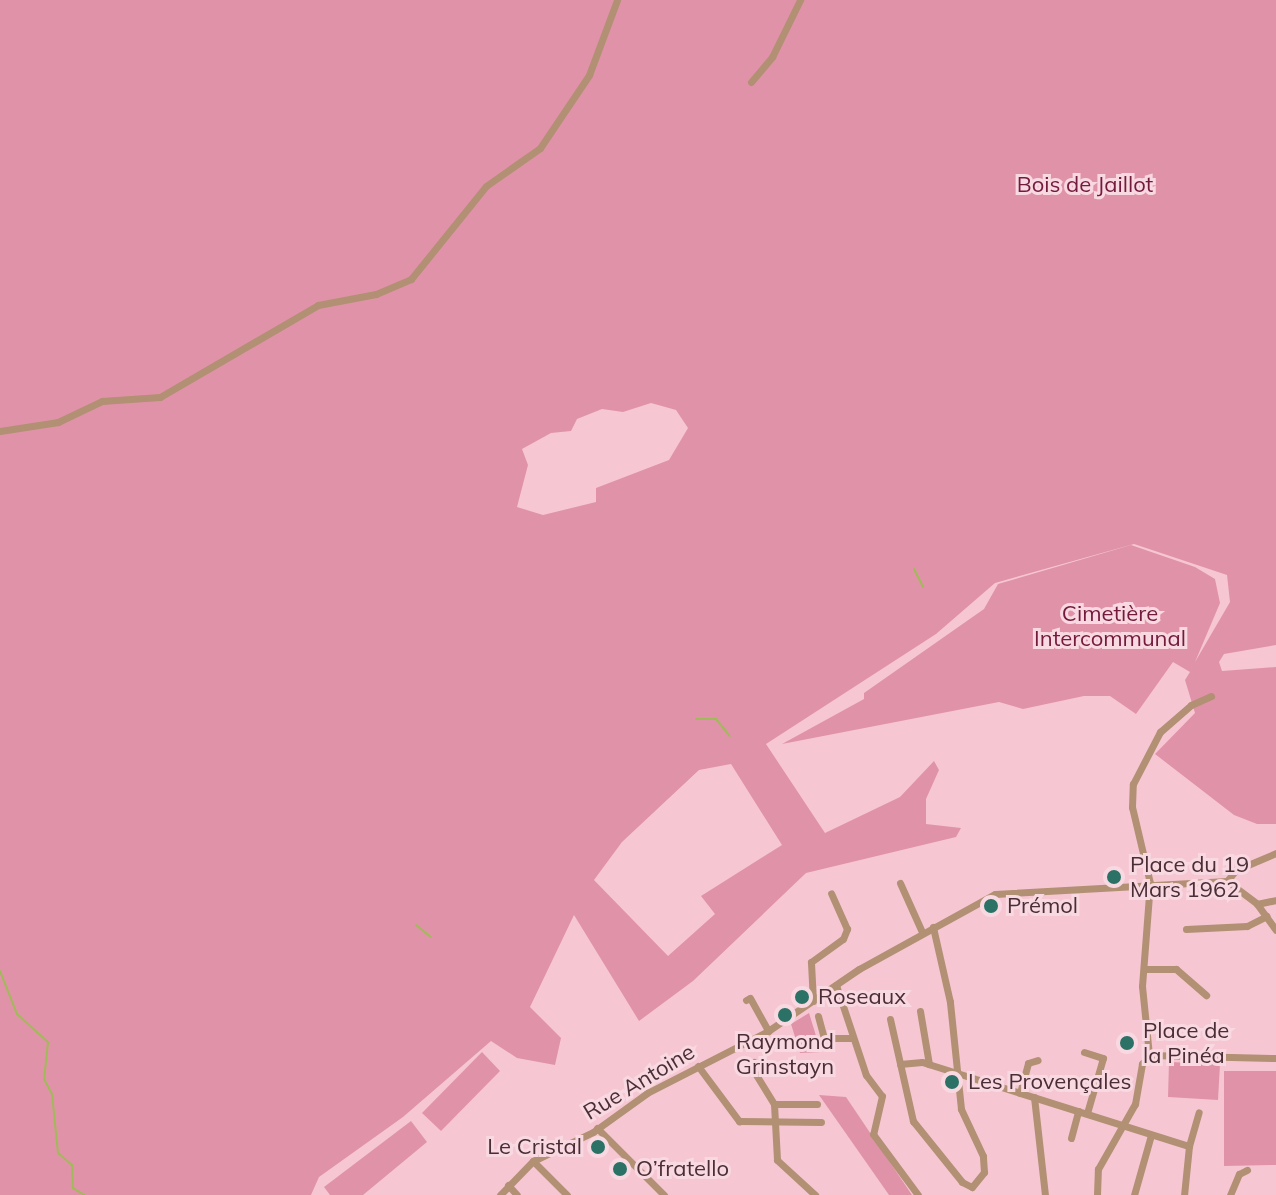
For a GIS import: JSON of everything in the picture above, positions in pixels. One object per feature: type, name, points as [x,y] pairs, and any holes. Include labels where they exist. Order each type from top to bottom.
[{"type":"street","points":[[0,431],[58,422],[99,402],[160,397],[318,305],[376,294],[418,273],[486,186],[540,148],[589,75],[617,0]]},
{"type":"street","points":[[751,82],[772,57],[800,0]]},
{"type":"street","points":[[1097,1195],[1098,1169],[1135,1104],[1142,1064],[1149,1055],[1142,998],[1150,883],[1132,807],[1133,784],[1160,732],[1190,706],[1211,696]]},
{"type":"street","points":[[1276,853],[1236,870],[1227,881],[1257,904],[1276,930]]},
{"type":"street","name":"Rue Antoine","points":[[500,1195],[533,1161],[597,1128],[698,1066],[768,1031],[922,932],[995,894],[1227,881]]},
{"type":"street","points":[[900,883],[922,932]]},
{"type":"street","points":[[813,1001],[811,962],[843,939],[847,929],[831,893]]},
{"type":"street","points":[[1257,904],[1276,900]]},
{"type":"street","points":[[1186,929],[1247,926],[1267,916]]},
{"type":"street","points":[[890,1019],[913,1121],[970,1191],[984,1172],[983,1156],[961,1109],[950,1002],[933,927]]},
{"type":"street","points":[[1145,969],[1176,969],[1206,995]]},
{"type":"street","points":[[836,985],[851,1038],[861,1049],[866,1075],[882,1096],[873,1134],[918,1195]]},
{"type":"street","points":[[746,1000],[750,998],[768,1031]]},
{"type":"street","points":[[920,1011],[929,1064]]},
{"type":"street","points":[[818,1016],[824,1038],[851,1038]]},
{"type":"street","points":[[1071,1138],[1103,1058],[1084,1052]]},
{"type":"street","points":[[1149,1055],[1276,1058]]},
{"type":"street","points":[[1020,1093],[1028,1063],[1038,1060]]},
{"type":"street","points":[[754,1062],[750,1065],[774,1104],[777,1160],[815,1195]]},
{"type":"street","points":[[900,1064],[929,1064],[1189,1146]]},
{"type":"street","points":[[698,1066],[739,1121],[821,1122]]},
{"type":"street","points":[[1034,1097],[1045,1195]]},
{"type":"street","points":[[774,1104],[817,1104]]},
{"type":"street","points":[[1184,1195],[1189,1146],[1199,1112]]},
{"type":"street","points":[[597,1128],[664,1195]]},
{"type":"street","points":[[1134,1195],[1151,1135]]},
{"type":"street","points":[[533,1161],[567,1195]]},
{"type":"street","points":[[1230,1195],[1239,1174],[1247,1170]]},
{"type":"street","points":[[508,1185],[517,1195]]},
{"type":"green space","points":[[0,0],[1276,0],[1276,645],[1224,654],[1219,662],[1222,671],[1276,667],[1276,824],[1257,824],[1234,815],[1155,754],[1195,713],[1185,680],[1190,672],[1173,662],[1136,714],[1110,696],[1084,696],[1023,709],[999,702],[782,744],[864,699],[864,693],[984,609],[998,584],[1131,545],[1195,567],[1215,579],[1220,603],[1195,662],[1230,602],[1227,575],[1134,544],[995,583],[936,634],[766,744],[825,833],[900,797],[934,761],[939,770],[926,799],[926,824],[961,828],[956,837],[806,873],[693,981],[639,1021],[574,915],[530,1007],[561,1038],[555,1065],[517,1058],[491,1041],[403,1117],[319,1177],[311,1195],[0,1195]],"holes":[[[651,403],[676,410],[688,428],[669,460],[596,488],[596,502],[543,515],[517,507],[528,465],[522,449],[551,433],[571,431],[577,419],[602,409],[623,412]],[[731,764],[782,845],[701,896],[715,914],[668,956],[594,880],[622,842],[699,770]]]},
{"type":"green space","points":[[809,1013],[821,1052],[800,1053],[791,1024]]},
{"type":"green space","points":[[482,1052],[500,1071],[441,1131],[422,1113]]},
{"type":"green space","points":[[1169,1062],[1220,1064],[1218,1100],[1168,1097]]},
{"type":"green space","points":[[1224,1071],[1276,1071],[1276,1165],[1224,1166]]},
{"type":"green space","points":[[819,1095],[846,1097],[912,1195],[889,1195]]},
{"type":"green space","points":[[411,1121],[427,1142],[363,1195],[330,1195],[324,1187]]},
{"type":"waterway","points":[[914,569],[923,587]]},
{"type":"waterway","points":[[696,719],[716,719],[730,736]]},
{"type":"waterway","points":[[416,925],[431,937]]},
{"type":"waterway","points":[[0,971],[17,1014],[48,1042],[44,1079],[52,1094],[58,1153],[72,1165],[73,1188],[84,1195]]},
{"type":"place","name":"Place du 19 Mars 1962","points":[[1114,877]]},
{"type":"place","name":"Prémol","points":[[991,906]]},
{"type":"place","name":"Roseaux","points":[[802,997]]},
{"type":"place","name":"Raymond Grinstayn","points":[[785,1015]]},
{"type":"place","name":"Place de la Pinéa","points":[[1127,1043]]},
{"type":"place","name":"Les Provençales","points":[[952,1082]]},
{"type":"place","name":"Le Cristal","points":[[598,1147]]},
{"type":"place","name":"O’fratello","points":[[620,1169]]},
{"type":"park label","name":"Bois de Jaillot","points":[[1085,185]]},
{"type":"park label","name":"Cimetière Intercommunal","points":[[1110,626]]}]
